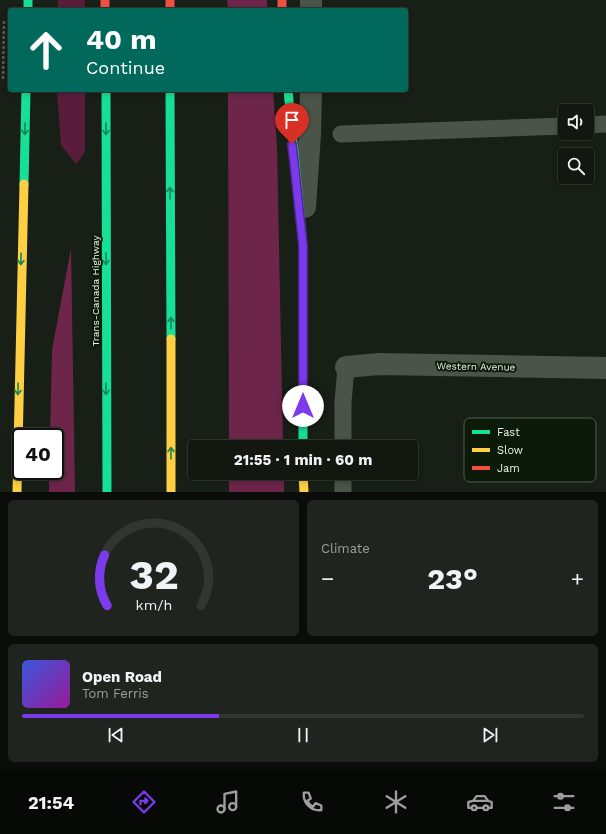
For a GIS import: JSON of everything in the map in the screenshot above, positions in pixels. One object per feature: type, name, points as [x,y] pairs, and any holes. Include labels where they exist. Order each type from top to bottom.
[{"type":"main road","points":[[17,492],[26,92]]},
{"type":"main road","name":"Trans-Canada Highway","points":[[106,92],[107,492]]},
{"type":"main road","points":[[170,92],[171,492]]},
{"type":"main road","points":[[288,92],[303,246],[303,440]]},
{"type":"main road","points":[[303,480],[304,492]]},
{"type":"street","points":[[303,246],[310,134],[311,92]]},
{"type":"street","name":"Western Avenue","points":[[346,366],[378,364],[606,368]]},
{"type":"lane","points":[[594,125],[606,124]]},
{"type":"lane","points":[[341,134],[558,126]]},
{"type":"lane","points":[[343,440],[346,366]]},
{"type":"lane","points":[[343,480],[343,492]]},
{"type":"shaded area","points":[[58,0],[85,0],[85,8],[58,8]]},
{"type":"shaded area","points":[[227,0],[267,0],[267,8],[228,8]]},
{"type":"shaded area","points":[[57,92],[85,92],[85,152],[76,164],[61,145]]},
{"type":"shaded area","points":[[228,92],[273,92],[277,146],[283,440],[229,440]]},
{"type":"shaded area","points":[[71,248],[75,492],[49,492],[49,480],[64,480],[64,428],[50,428],[52,350]]},
{"type":"shaded area","points":[[229,480],[284,480],[284,492],[229,492]]},
{"type":"traffic: fast","points":[[28,0],[28,8]]},
{"type":"traffic: fast","points":[[24,184],[26,92]]},
{"type":"traffic: fast","points":[[106,92],[107,492]]},
{"type":"traffic: fast","points":[[170,92],[171,339]]},
{"type":"traffic: fast","points":[[288,92],[303,246]]},
{"type":"traffic: fast","points":[[303,246],[303,440]]},
{"type":"traffic: slow","points":[[17,492],[24,184]]},
{"type":"traffic: slow","points":[[171,339],[171,492]]},
{"type":"traffic: slow","points":[[303,480],[304,492]]},
{"type":"traffic: jam","points":[[105,0],[105,8]]},
{"type":"traffic: jam","points":[[170,0],[170,8]]},
{"type":"traffic: jam","points":[[282,0],[282,8]]},
{"type":"route","points":[[292,144],[303,246],[303,406]]}]
